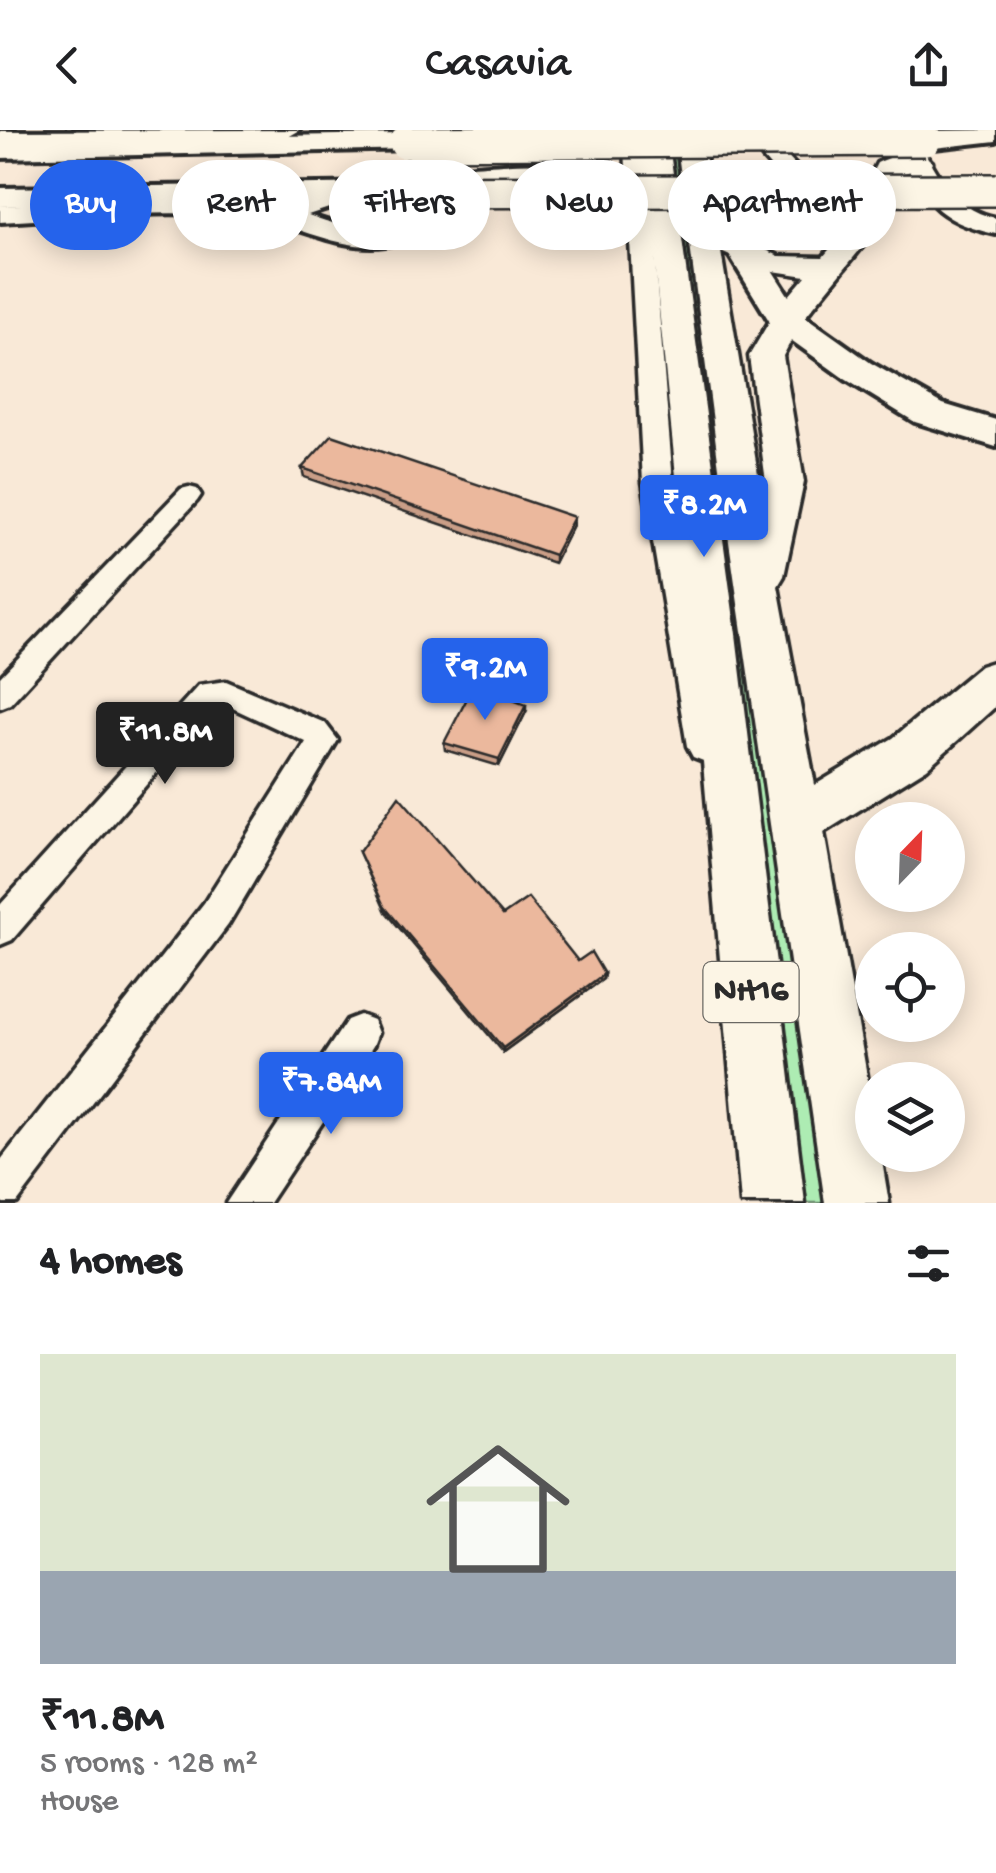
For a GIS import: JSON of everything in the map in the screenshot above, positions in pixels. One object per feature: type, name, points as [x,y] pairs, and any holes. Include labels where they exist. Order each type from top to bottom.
[{"type":"highway","name":"NH16","points":[[688,130],[693,160]]},
{"type":"highway","points":[[0,149],[405,143],[915,144],[989,138]]},
{"type":"highway","points":[[896,164],[915,144]]},
{"type":"highway","name":"NH16","points":[[641,148],[714,634],[772,1203]]},
{"type":"highway","points":[[0,196],[329,192]]},
{"type":"highway","points":[[490,192],[996,194]]},
{"type":"highway","name":"NH16","points":[[708,250],[758,597],[857,1203]]},
{"type":"highway","points":[[738,250],[797,269],[833,264]]},
{"type":"highway","points":[[758,597],[785,482],[766,356],[786,319],[843,250]]},
{"type":"highway","points":[[746,255],[786,319],[882,387],[929,412],[996,434]]},
{"type":"highway","points":[[797,822],[910,753],[996,679]]},
{"type":"main road","points":[[0,138],[287,130]]},
{"type":"main road","points":[[436,140],[473,164],[584,164],[610,160],[641,148]]},
{"type":"main road","points":[[915,144],[941,203],[953,214],[996,226]]},
{"type":"main road","points":[[490,174],[565,172],[641,148]]},
{"type":"main road","points":[[0,214],[172,210]]},
{"type":"street","points":[[750,130],[779,160]]},
{"type":"street","points":[[0,696],[13,664],[190,495]]},
{"type":"street","points":[[0,929],[210,693],[226,692],[315,732],[323,740],[216,914],[0,1193]]},
{"type":"street","points":[[246,1203],[360,1033]]},
{"type":"green space","points":[[662,130],[682,130],[686,160],[668,160],[668,176]]},
{"type":"green space","points":[[678,250],[699,250],[835,1203],[802,1203]]},
{"type":"building","points":[[332,435],[574,517],[554,555],[302,468]]},
{"type":"building","points":[[474,685],[526,705],[499,759],[444,743]]},
{"type":"building","points":[[399,796],[503,915],[528,898],[578,961],[591,952],[604,974],[503,1048],[384,906],[359,852]]}]
